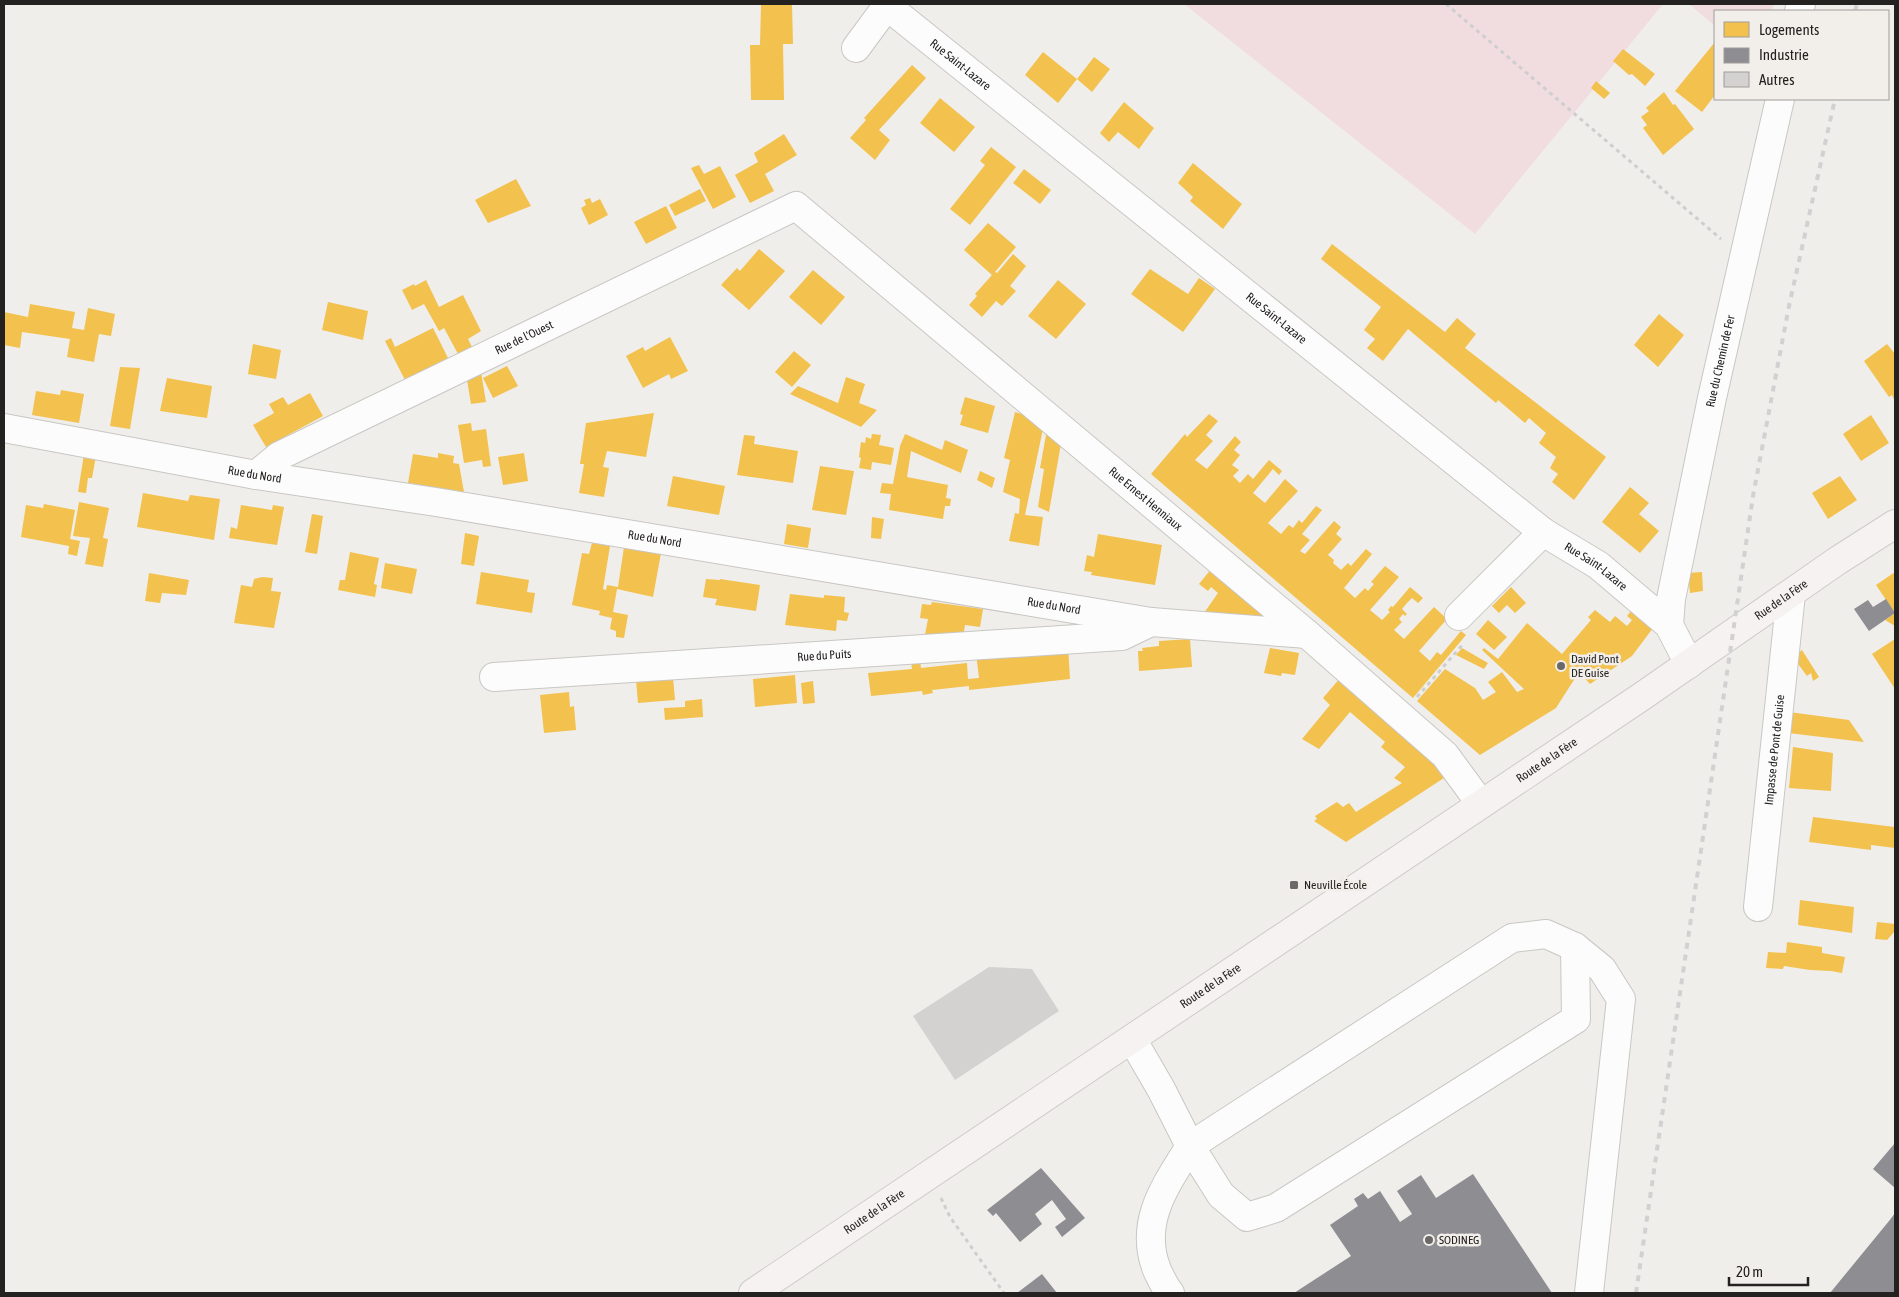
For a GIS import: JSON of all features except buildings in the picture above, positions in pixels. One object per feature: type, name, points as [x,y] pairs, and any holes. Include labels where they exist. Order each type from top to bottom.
[{"type":"main road","name":"Rue de la Fère","points":[[1679,670],[1895,524]]},
{"type":"main road","name":"Route de la Fère","points":[[753,1293],[1679,670]]},
{"type":"street","points":[[856,48],[887,5]]},
{"type":"street","name":"Rue Saint-Lazare","points":[[887,5],[1543,532],[1598,565],[1669,626]]},
{"type":"street","name":"Rue du Chemin de Fer","points":[[1669,626],[1671,599],[1712,398],[1780,100]]},
{"type":"street","name":"Rue de l'Ouest","points":[[256,475],[279,456],[796,206]]},
{"type":"street","name":"Rue Ernest Henniaux","points":[[796,206],[1307,634],[1445,756],[1482,804]]},
{"type":"street","name":"Rue du Nord","points":[[4,428],[256,475],[436,502],[1151,622],[1307,634]]},
{"type":"street","points":[[1459,616],[1543,532]]},
{"type":"street","name":"Impasse de Pont de Guise","points":[[1758,907],[1791,594]]},
{"type":"street","name":"Rue du Puits","points":[[494,678],[1122,636],[1151,622]]},
{"type":"street","points":[[1669,626],[1679,670]]},
{"type":"street","points":[[1170,1293],[1165,1287],[1152,1256],[1150,1227],[1164,1187],[1190,1146],[1512,938],[1546,934],[1575,947],[1602,969],[1621,999],[1589,1293]]},
{"type":"street","points":[[1132,1039],[1161,1089],[1190,1146],[1221,1195],[1247,1217],[1276,1208],[1576,1019],[1575,947]]},
{"type":"path","points":[[1446,4],[1744,257]]},
{"type":"path","points":[[1401,716],[1471,635],[1459,616]]},
{"type":"path","points":[[929,1175],[950,1217],[1004,1293]]},
{"type":"shaded area","points":[[1184,4],[1663,4],[1475,234]]},
{"type":"shaded area","points":[[1689,4],[1774,4],[1772,10],[1714,10],[1714,25]]},
{"type":"railway","points":[[1855,10],[1857,4]]},
{"type":"railway","points":[[1636,1293],[1753,496],[1789,306],[1835,100]]},
{"type":"place","name":"David Pont DE Guise","points":[[1561,666]]},
{"type":"place","name":"Neuville École","points":[[1294,885]]},
{"type":"place","name":"SODINEG","points":[[1429,1240]]}]
